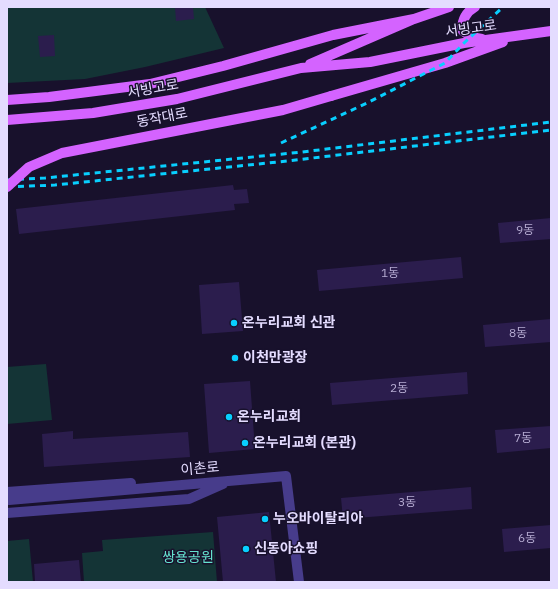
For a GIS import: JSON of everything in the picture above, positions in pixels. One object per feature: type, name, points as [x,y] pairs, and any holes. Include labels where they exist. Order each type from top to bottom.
[{"type":"main road","name":"서빙고로","points":[[301,68],[414,19],[449,7]]},
{"type":"main road","points":[[475,7],[469,10],[462,21],[462,30],[471,37],[488,40]]},
{"type":"main road","points":[[7,100],[49,97],[150,84],[223,66],[333,35],[414,19]]},
{"type":"main road","name":"서빙고로","points":[[7,120],[93,113],[177,99],[301,68],[370,62],[435,48],[551,31]]},
{"type":"main road","name":"동작대로","points":[[7,187],[29,167],[62,153],[283,110],[445,63],[521,36]]},
{"type":"street","name":"이촌로","points":[[8,496],[286,476],[299,582]]},
{"type":"street","points":[[7,513],[190,499],[230,481]]},
{"type":"green space","points":[[7,7],[205,7],[224,48],[145,67],[85,79],[7,83]]},
{"type":"green space","points":[[46,364],[52,420],[7,424],[7,367]]},
{"type":"green space","name":"쌍용공원","points":[[213,532],[217,582],[84,582],[82,553],[103,551],[102,540]]},
{"type":"green space","points":[[29,539],[33,582],[7,582],[7,541]]},
{"type":"building","points":[[175,7],[193,7],[194,19],[176,21]]},
{"type":"building","points":[[54,35],[55,56],[40,57],[38,36]]},
{"type":"building","points":[[233,185],[234,190],[247,189],[249,203],[234,204],[235,210],[19,234],[16,209]]},
{"type":"building","points":[[551,218],[551,239],[500,243],[498,223]]},
{"type":"building","points":[[461,257],[463,278],[319,291],[317,270]]},
{"type":"building","points":[[239,282],[243,331],[202,334],[199,285]]},
{"type":"building","points":[[551,319],[551,342],[485,347],[483,325]]},
{"type":"building","points":[[467,372],[468,394],[332,405],[330,383]]},
{"type":"building","name":"온누리교회","points":[[250,381],[255,449],[209,453],[204,384]]},
{"type":"building","points":[[551,426],[551,448],[497,453],[495,430]]},
{"type":"building","points":[[73,431],[73,439],[188,432],[190,457],[44,467],[42,434]]},
{"type":"building","points":[[471,487],[472,509],[343,519],[341,498]]},
{"type":"building","name":"신동아쇼핑","points":[[269,512],[276,582],[223,582],[217,517]]},
{"type":"building","points":[[551,525],[551,548],[504,552],[502,529]]},
{"type":"building","points":[[79,560],[81,582],[35,582],[34,564]]},
{"type":"railway","points":[[281,143],[367,103],[445,63],[503,7]]},
{"type":"railway","points":[[7,180],[45,178],[302,152],[551,122]]},
{"type":"railway","points":[[7,187],[55,185],[287,161],[551,130]]},
{"type":"place","name":"온누리교회 신관","points":[[234,323]]},
{"type":"place","name":"이천만광장","points":[[235,358]]},
{"type":"place","name":"온누리교회","points":[[229,417]]},
{"type":"place","name":"온누리교회 (본관)","points":[[245,443]]},
{"type":"place","name":"누오바이탈리아","points":[[265,519]]},
{"type":"place","name":"신동아쇼핑","points":[[246,549]]}]
